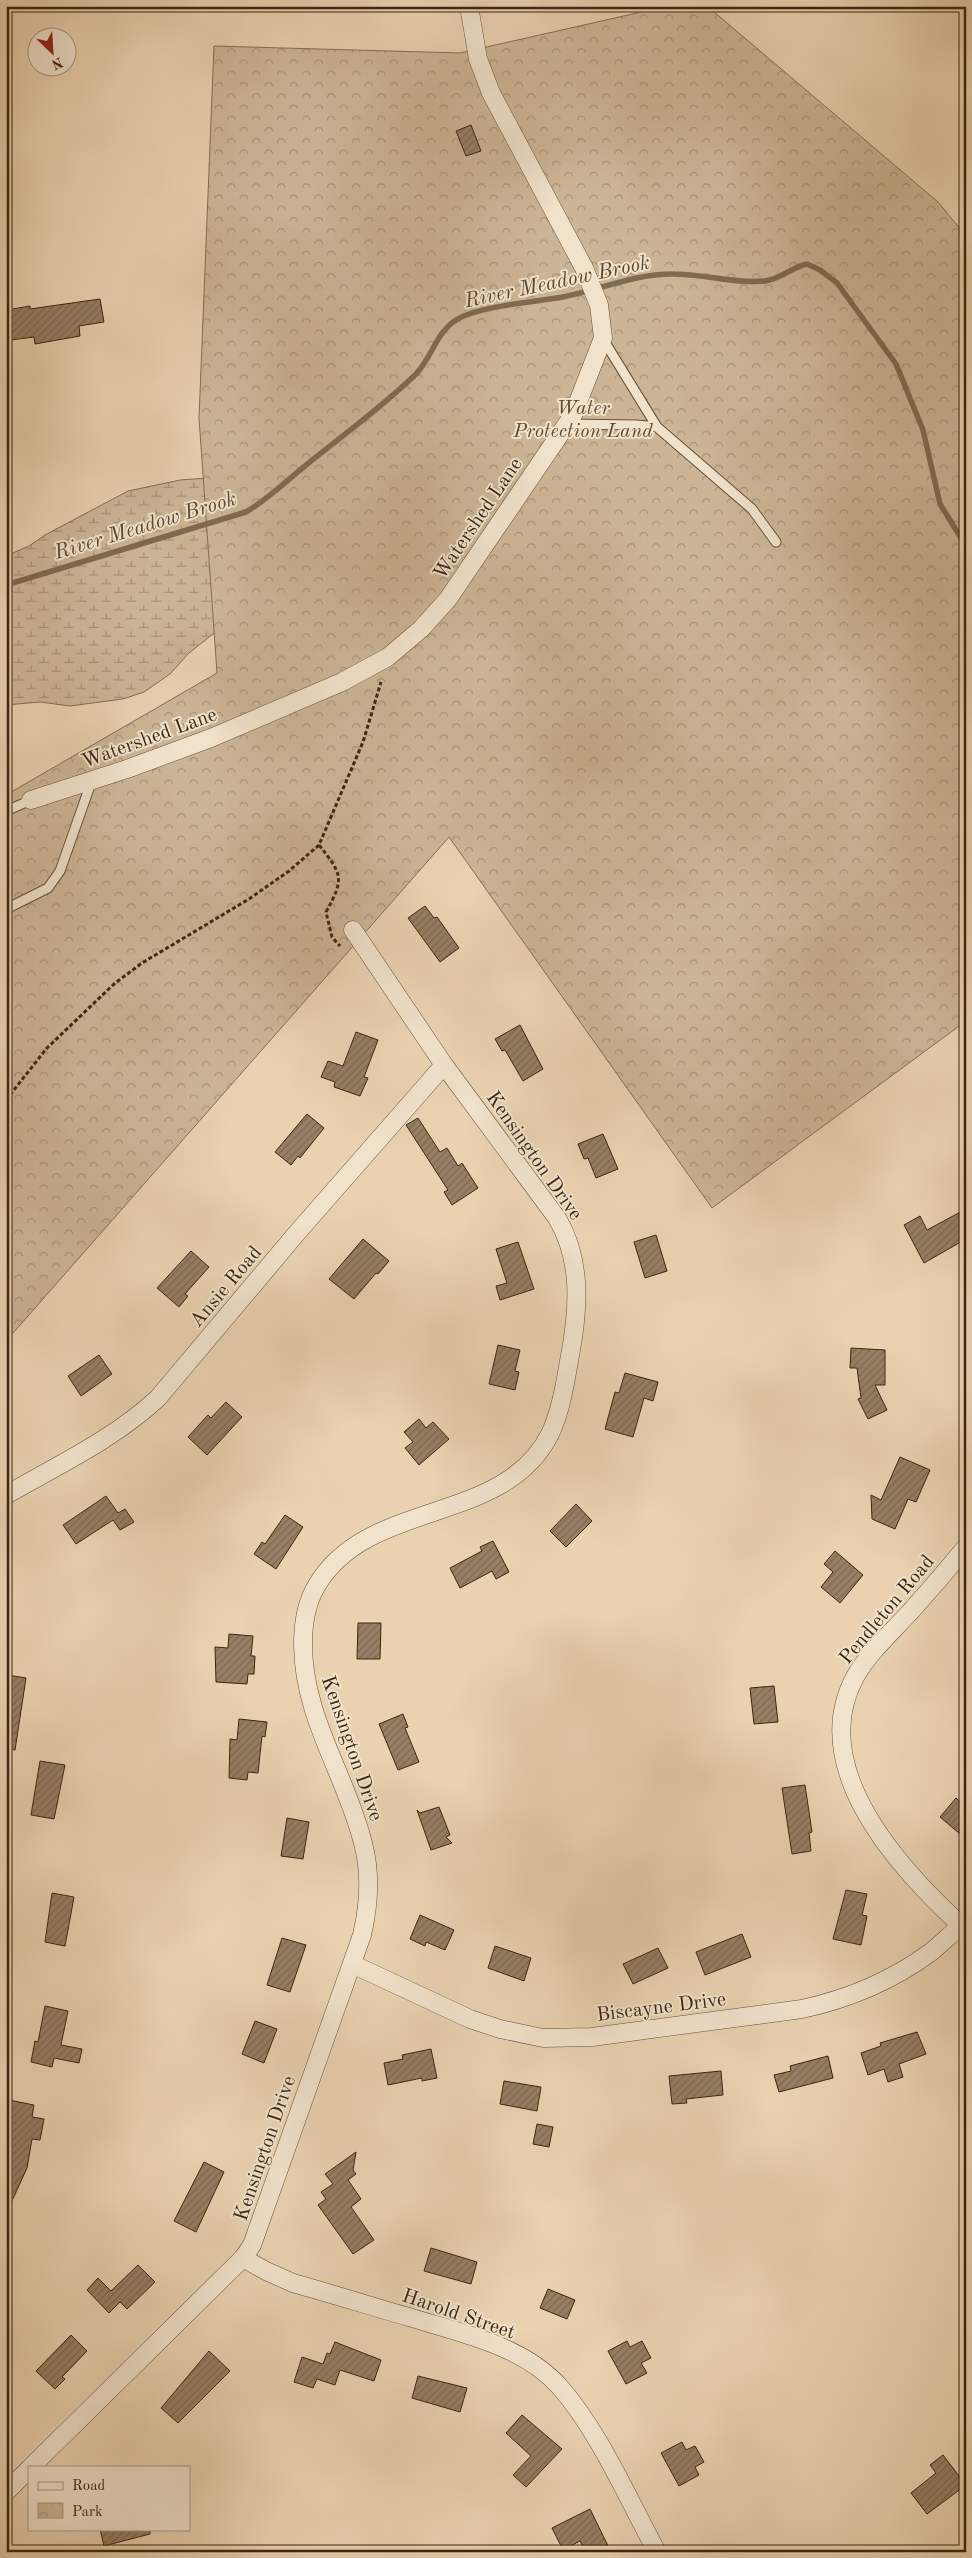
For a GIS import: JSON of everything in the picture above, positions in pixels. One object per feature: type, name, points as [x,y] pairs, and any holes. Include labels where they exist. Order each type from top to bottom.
[{"type":"street","name":"Watershed Lane","points":[[31,800],[211,738],[342,682],[388,657],[421,629],[448,599],[567,424],[590,376],[603,338],[599,305],[584,268],[491,93],[478,59],[470,6]]},
{"type":"street","name":"Kensington Drive","points":[[32,2466],[243,2258],[256,2236],[318,2055],[352,1964],[366,1917],[368,1898],[366,1858],[358,1827],[326,1746],[308,1693],[303,1666],[306,1610],[317,1585],[326,1572],[342,1556],[368,1537],[392,1526],[484,1493],[513,1476],[534,1458],[550,1433],[556,1416],[574,1331],[576,1273],[562,1227],[444,1065],[353,930]]},
{"type":"street","name":"Ansie Road","points":[[6,1495],[109,1437],[131,1422],[158,1398],[296,1234],[444,1065]]},
{"type":"street","name":"Pendleton Road","points":[[964,1926],[901,1863],[870,1821],[852,1784],[846,1765],[843,1726],[846,1700],[860,1669],[966,1547]]},
{"type":"street","name":"Biscayne Drive","points":[[352,1964],[442,2007],[500,2029],[543,2038],[592,2037],[802,2009],[826,2003],[873,1986],[902,1970],[932,1951],[964,1926]]},
{"type":"street","name":"Harold Street","points":[[243,2258],[266,2272],[293,2283],[470,2336],[510,2350],[538,2369],[558,2385],[585,2420],[657,2552]]},
{"type":"street","name":"Kensington Drive","points":[[6,2492],[28,2470]]},
{"type":"lane","points":[[603,338],[657,427],[752,508],[776,542]]},
{"type":"lane","points":[[567,424],[657,427]]},
{"type":"lane","points":[[6,909],[48,888],[60,871],[92,780]]},
{"type":"lane","points":[[6,811],[31,800]]},
{"type":"path","points":[[6,1100],[47,1048],[114,984],[142,963],[249,899],[289,871],[319,845],[363,742],[388,657]]},
{"type":"path","points":[[319,845],[337,868],[339,889],[326,912],[332,937],[344,950]]},
{"type":"green space","name":"Water Protection Land","points":[[668,6],[707,6],[938,202],[966,236],[966,1021],[712,1208],[449,837],[6,1341],[6,795],[217,673],[199,418],[214,46],[460,53]]},
{"type":"green space","points":[[208,478],[242,622],[213,634],[189,653],[170,674],[144,692],[123,699],[70,706],[40,702],[6,705],[6,556],[29,546],[45,535],[128,491],[180,480]]},
{"type":"building","points":[[471,125],[481,151],[466,156],[456,131]]},
{"type":"building","points":[[100,299],[104,322],[79,326],[80,336],[35,344],[34,337],[11,340],[7,310],[30,306],[30,309]]},
{"type":"building","points":[[425,906],[434,918],[437,917],[459,948],[440,962],[408,918]]},
{"type":"building","points":[[520,1025],[543,1069],[523,1081],[505,1050],[502,1051],[495,1039]]},
{"type":"building","points":[[356,1032],[378,1040],[364,1077],[368,1078],[360,1096],[334,1087],[335,1082],[321,1077],[328,1061],[343,1066]]},
{"type":"building","points":[[307,1114],[324,1128],[300,1158],[298,1156],[291,1165],[275,1152]]},
{"type":"building","points":[[418,1118],[440,1152],[447,1148],[458,1166],[462,1163],[478,1188],[452,1205],[444,1192],[448,1190],[406,1125]]},
{"type":"building","points":[[603,1134],[618,1169],[596,1178],[588,1158],[584,1159],[578,1144]]},
{"type":"building","points":[[966,1209],[966,1239],[924,1263],[904,1225],[920,1216],[927,1230]]},
{"type":"building","points":[[656,1235],[667,1271],[645,1278],[634,1242]]},
{"type":"building","points":[[363,1239],[389,1261],[354,1299],[329,1279]]},
{"type":"building","points":[[518,1242],[534,1289],[500,1300],[496,1286],[507,1283],[496,1249]]},
{"type":"building","points":[[191,1251],[209,1267],[185,1294],[188,1296],[179,1307],[157,1288]]},
{"type":"building","points":[[498,1345],[520,1350],[515,1371],[519,1372],[515,1390],[489,1384]]},
{"type":"building","points":[[851,1348],[885,1350],[885,1385],[875,1385],[887,1410],[868,1419],[858,1399],[861,1398],[857,1368],[850,1368]]},
{"type":"building","points":[[99,1355],[112,1374],[81,1396],[68,1376]]},
{"type":"building","points":[[625,1373],[658,1382],[653,1401],[644,1398],[633,1437],[605,1429],[615,1392],[619,1393]]},
{"type":"building","points":[[226,1402],[242,1417],[207,1455],[188,1437],[208,1415],[211,1418]]},
{"type":"building","points":[[419,1419],[426,1428],[433,1422],[449,1439],[419,1465],[405,1448],[413,1442],[404,1432]]},
{"type":"building","points":[[900,1457],[930,1470],[916,1502],[908,1499],[895,1529],[872,1519],[871,1495],[881,1500]]},
{"type":"building","points":[[106,1496],[118,1513],[125,1509],[134,1522],[120,1530],[113,1520],[76,1544],[63,1525]]},
{"type":"building","points":[[576,1504],[592,1521],[566,1547],[550,1531]]},
{"type":"building","points":[[285,1515],[303,1527],[276,1569],[254,1554],[262,1542],[265,1544]]},
{"type":"building","points":[[493,1541],[509,1572],[496,1579],[492,1571],[460,1588],[450,1568],[482,1551],[480,1547]]},
{"type":"building","points":[[835,1551],[863,1575],[840,1603],[821,1587],[833,1572],[824,1564]]},
{"type":"building","points":[[358,1623],[381,1623],[380,1659],[357,1659]]},
{"type":"building","points":[[229,1634],[253,1636],[251,1656],[255,1656],[254,1674],[248,1674],[247,1684],[216,1682],[215,1647],[228,1648]]},
{"type":"building","points":[[8,1675],[26,1678],[15,1750],[6,1749]]},
{"type":"building","points":[[774,1686],[778,1722],[754,1724],[750,1688]]},
{"type":"building","points":[[403,1714],[408,1727],[405,1728],[419,1762],[398,1770],[379,1724]]},
{"type":"building","points":[[239,1719],[267,1722],[265,1737],[262,1736],[258,1773],[248,1772],[247,1780],[229,1778],[230,1739],[237,1740]]},
{"type":"building","points":[[40,1761],[65,1765],[54,1819],[31,1815]]},
{"type":"building","points":[[805,1785],[812,1832],[809,1833],[811,1851],[792,1854],[782,1788]]},
{"type":"building","points":[[956,1798],[966,1807],[966,1839],[940,1817]]},
{"type":"building","points":[[439,1807],[450,1835],[446,1837],[452,1843],[431,1850],[417,1810],[420,1813]]},
{"type":"building","points":[[287,1818],[309,1822],[303,1859],[281,1856]]},
{"type":"building","points":[[846,1890],[867,1894],[862,1915],[867,1916],[861,1945],[833,1939]]},
{"type":"building","points":[[52,1893],[74,1897],[65,1946],[45,1942]]},
{"type":"building","points":[[420,1915],[454,1930],[445,1950],[426,1942],[425,1946],[410,1939]]},
{"type":"building","points":[[742,1934],[751,1957],[705,1975],[696,1952]]},
{"type":"building","points":[[282,1938],[306,1945],[290,1992],[267,1985]]},
{"type":"building","points":[[495,1946],[531,1958],[524,1981],[488,1968]]},
{"type":"building","points":[[658,1948],[668,1968],[633,1984],[623,1964]]},
{"type":"building","points":[[45,2006],[68,2011],[61,2045],[82,2049],[79,2063],[54,2058],[52,2067],[31,2062],[35,2041],[38,2042]]},
{"type":"building","points":[[255,2021],[277,2029],[264,2063],[242,2054]]},
{"type":"building","points":[[917,2032],[926,2054],[899,2064],[903,2077],[888,2082],[884,2069],[868,2075],[861,2053],[881,2046],[880,2043]]},
{"type":"building","points":[[431,2049],[437,2078],[422,2081],[422,2078],[388,2085],[384,2063],[403,2059],[402,2055]]},
{"type":"building","points":[[828,2056],[833,2078],[779,2092],[774,2075],[791,2071],[790,2066]]},
{"type":"building","points":[[721,2071],[723,2095],[686,2099],[687,2103],[672,2104],[669,2076]]},
{"type":"building","points":[[504,2081],[541,2087],[537,2111],[500,2104]]},
{"type":"building","points":[[9,2100],[34,2105],[32,2117],[44,2119],[40,2140],[32,2139],[27,2168],[6,2214],[6,2116]]},
{"type":"building","points":[[537,2124],[553,2127],[549,2147],[533,2144]]},
{"type":"building","points":[[356,2152],[353,2170],[356,2174],[348,2180],[361,2199],[351,2207],[374,2240],[353,2254],[318,2205],[326,2199],[321,2192],[333,2184],[325,2174]]},
{"type":"building","points":[[204,2162],[224,2172],[196,2232],[174,2221]]},
{"type":"building","points":[[431,2248],[477,2262],[471,2284],[424,2271]]},
{"type":"building","points":[[138,2265],[155,2282],[127,2309],[120,2302],[109,2313],[87,2290],[98,2278],[111,2291]]},
{"type":"building","points":[[548,2289],[575,2300],[567,2319],[540,2308]]},
{"type":"building","points":[[71,2335],[87,2351],[62,2377],[65,2379],[55,2389],[36,2371]]},
{"type":"building","points":[[627,2341],[630,2347],[642,2341],[651,2358],[641,2363],[647,2373],[626,2384],[608,2351]]},
{"type":"building","points":[[335,2342],[381,2360],[374,2381],[340,2370],[335,2385],[317,2379],[313,2388],[294,2382],[302,2357],[323,2364],[327,2353],[330,2354]]},
{"type":"building","points":[[209,2351],[230,2371],[178,2423],[161,2408]]},
{"type":"building","points":[[418,2376],[467,2388],[460,2412],[412,2398]]},
{"type":"building","points":[[522,2415],[562,2449],[526,2487],[513,2475],[531,2456],[506,2433]]},
{"type":"building","points":[[682,2442],[686,2450],[695,2446],[704,2462],[695,2467],[699,2475],[679,2486],[661,2453]]},
{"type":"building","points":[[943,2455],[966,2485],[927,2514],[911,2493],[936,2473],[930,2465]]},
{"type":"building","points":[[590,2509],[611,2552],[586,2552],[580,2541],[563,2550],[552,2528]]},
{"type":"building","points":[[100,2530],[150,2530],[150,2534],[104,2546]]},
{"type":"waterway","name":"River Meadow Brook","points":[[6,585],[246,512],[269,496],[403,386],[416,374],[449,325],[466,315],[507,305],[577,294],[646,276],[685,274],[754,282],[771,280],[807,264],[820,270],[837,283],[896,364],[923,430],[940,504],[966,546]]}]
